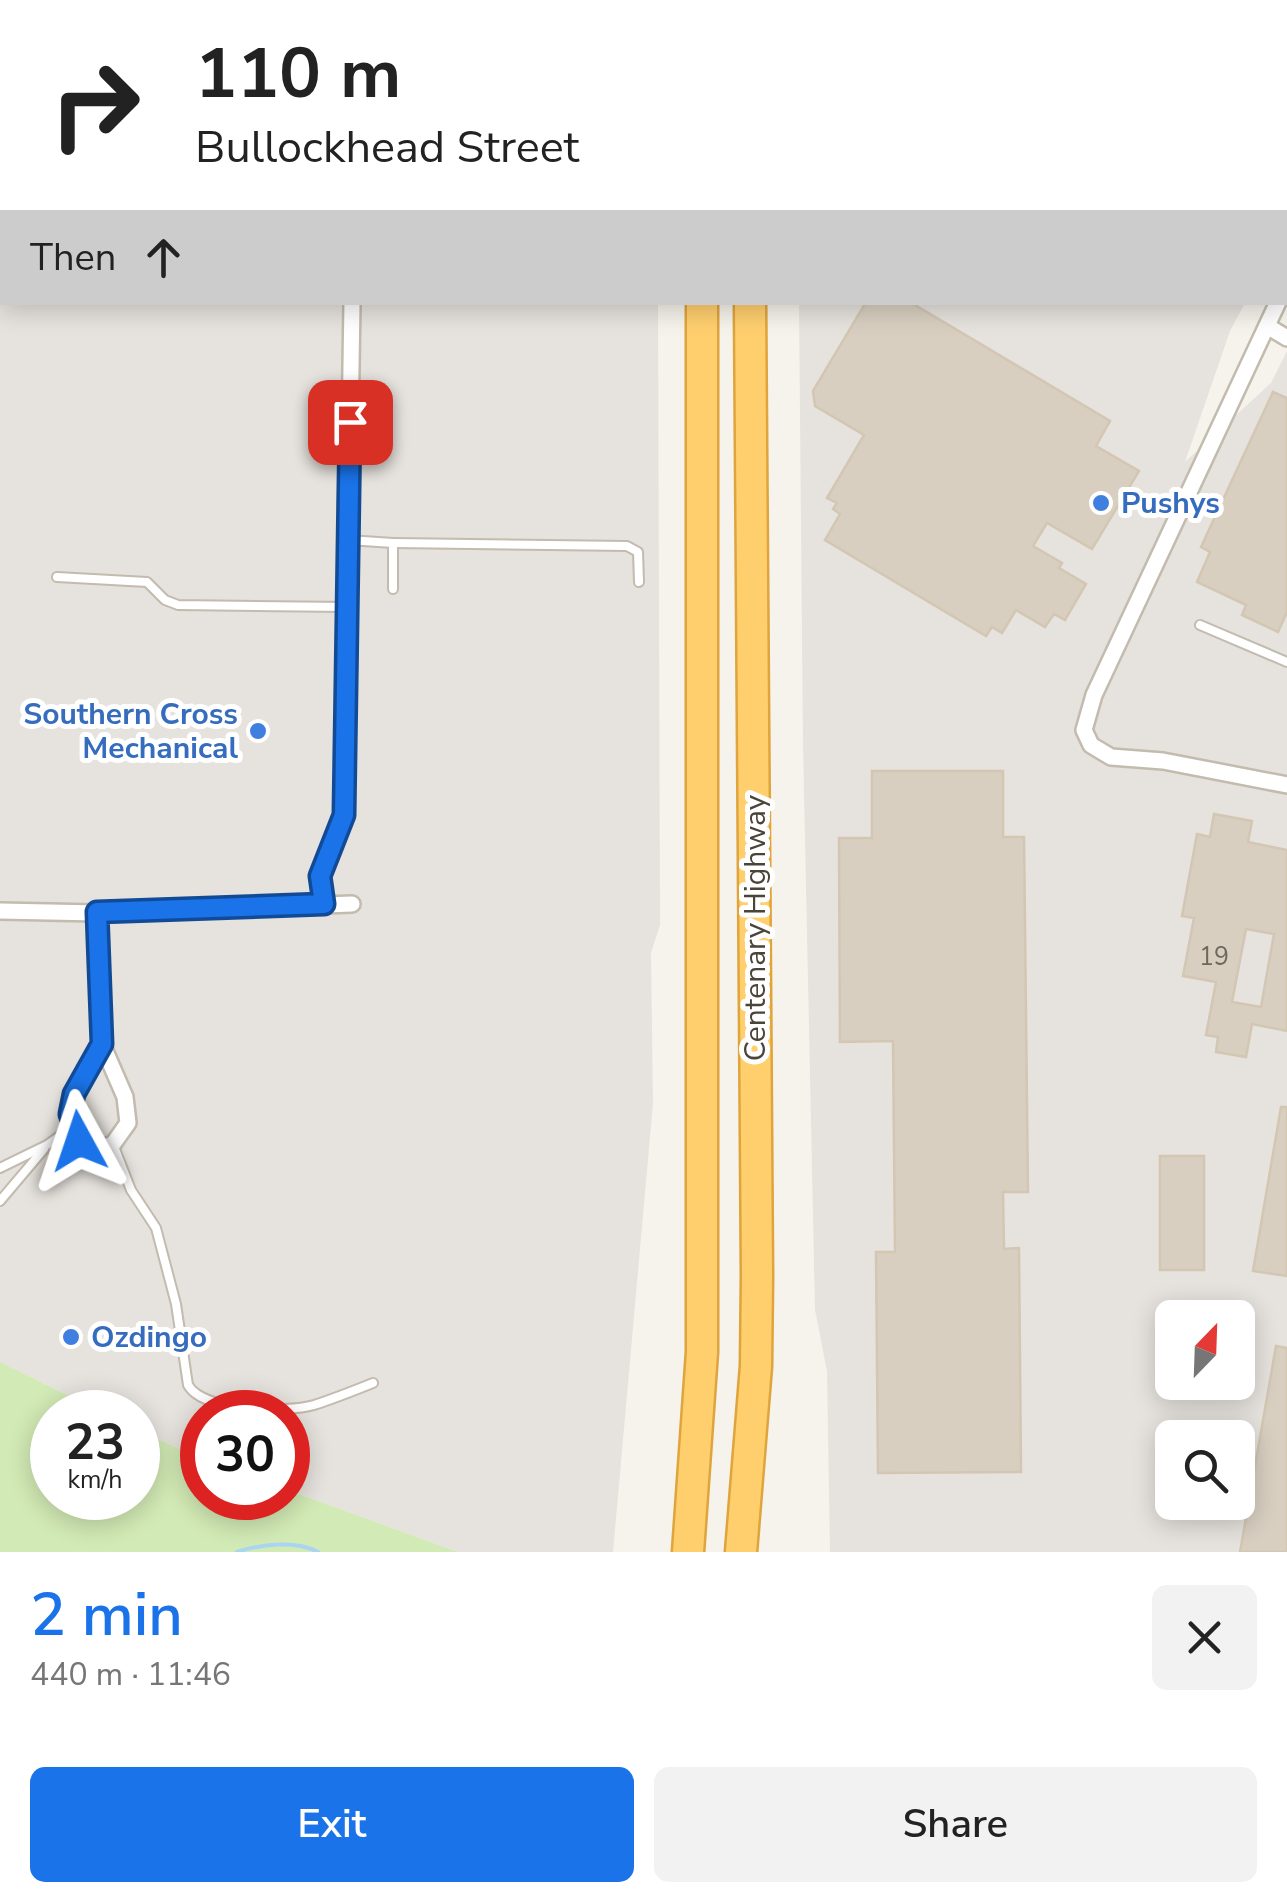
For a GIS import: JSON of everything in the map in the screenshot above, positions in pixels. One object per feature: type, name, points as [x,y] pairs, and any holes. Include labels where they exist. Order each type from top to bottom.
[{"type":"highway","name":"Centenary Highway","points":[[688,1552],[702,1352],[702,305]]},
{"type":"highway","name":"Centenary Highway","points":[[741,1552],[756,1366],[757,1276],[750,305]]},
{"type":"street","points":[[324,904],[320,876],[344,815],[352,305]]},
{"type":"street","points":[[1277,305],[1084,722],[1086,739],[1111,757],[1164,761],[1287,785]]},
{"type":"street","points":[[1267,326],[1287,338]]},
{"type":"street","points":[[0,911],[352,904]]},
{"type":"street","points":[[97,912],[102,1044],[125,1097],[128,1123],[113,1144],[95,1150],[79,1141],[70,1114],[74,1094],[102,1044]]},
{"type":"lane","points":[[348,540],[626,546],[638,552],[638,582]]},
{"type":"lane","points":[[393,543],[393,589]]},
{"type":"lane","points":[[57,577],[146,582],[165,600],[178,604],[347,608]]},
{"type":"lane","points":[[1200,625],[1287,662]]},
{"type":"lane","points":[[0,1168],[74,1126]]},
{"type":"lane","points":[[113,1144],[130,1190],[156,1228],[176,1304],[188,1385],[195,1395],[248,1408],[310,1406],[372,1384]]},
{"type":"lane","points":[[0,1201],[46,1145]]},
{"type":"shaded area","points":[[0,305],[658,305],[660,925],[651,953],[653,1103],[613,1552],[458,1552],[310,1498],[310,1390],[180,1390],[180,1449],[160,1440],[160,1390],[57,1390],[0,1362]]},
{"type":"shaded area","points":[[799,305],[1244,305],[1230,331],[1185,462],[1271,383],[1287,351],[1287,1552],[830,1552],[827,1371],[815,1310],[803,745]]},
{"type":"green space","points":[[0,1362],[57,1390],[30,1390],[30,1520],[160,1520],[160,1440],[180,1449],[180,1520],[310,1520],[310,1498],[458,1552],[0,1552]]},
{"type":"building","points":[[864,305],[915,305],[1110,421],[1096,446],[1139,471],[1092,549],[1047,523],[1033,546],[1062,563],[1059,568],[1086,584],[1065,620],[1054,614],[1045,627],[1016,610],[1002,633],[992,627],[986,636],[825,540],[840,514],[833,509],[837,503],[827,498],[864,435],[815,406],[813,391]]},
{"type":"building","points":[[1273,392],[1287,398],[1287,612],[1278,632],[1242,615],[1246,605],[1197,582],[1210,552],[1201,547]]},
{"type":"building","points":[[872,771],[1003,771],[1003,837],[1024,837],[1028,1192],[1003,1192],[1004,1249],[1019,1248],[1021,1472],[878,1473],[876,1252],[895,1252],[893,1041],[840,1042],[839,838],[872,838]]},
{"type":"building","points":[[1214,814],[1252,821],[1248,842],[1287,850],[1287,1031],[1252,1024],[1246,1057],[1216,1052],[1218,1037],[1206,1035],[1216,982],[1183,976],[1194,918],[1182,916],[1197,834],[1210,837]],"holes":[[[1246,929],[1274,934],[1261,1007],[1232,1002]]]},
{"type":"building","points":[[1281,1107],[1287,1107],[1287,1276],[1253,1271]]},
{"type":"building","points":[[1160,1156],[1204,1156],[1204,1270],[1160,1270]]},
{"type":"building","points":[[1276,1346],[1287,1348],[1287,1552],[1240,1552],[1246,1520],[1255,1520],[1255,1466]]},
{"type":"waterway","points":[[237,1552],[279,1545],[318,1552]]},
{"type":"place","name":"Pushys","points":[[1101,503]]},
{"type":"place","name":"Southern Cross Mechanical","points":[[258,731]]},
{"type":"place","name":"Ozdingo","points":[[71,1337]]},
{"type":"route","points":[[79,1141],[70,1114],[74,1094],[102,1044],[97,912],[324,904],[320,876],[344,815],[350,422]]}]
